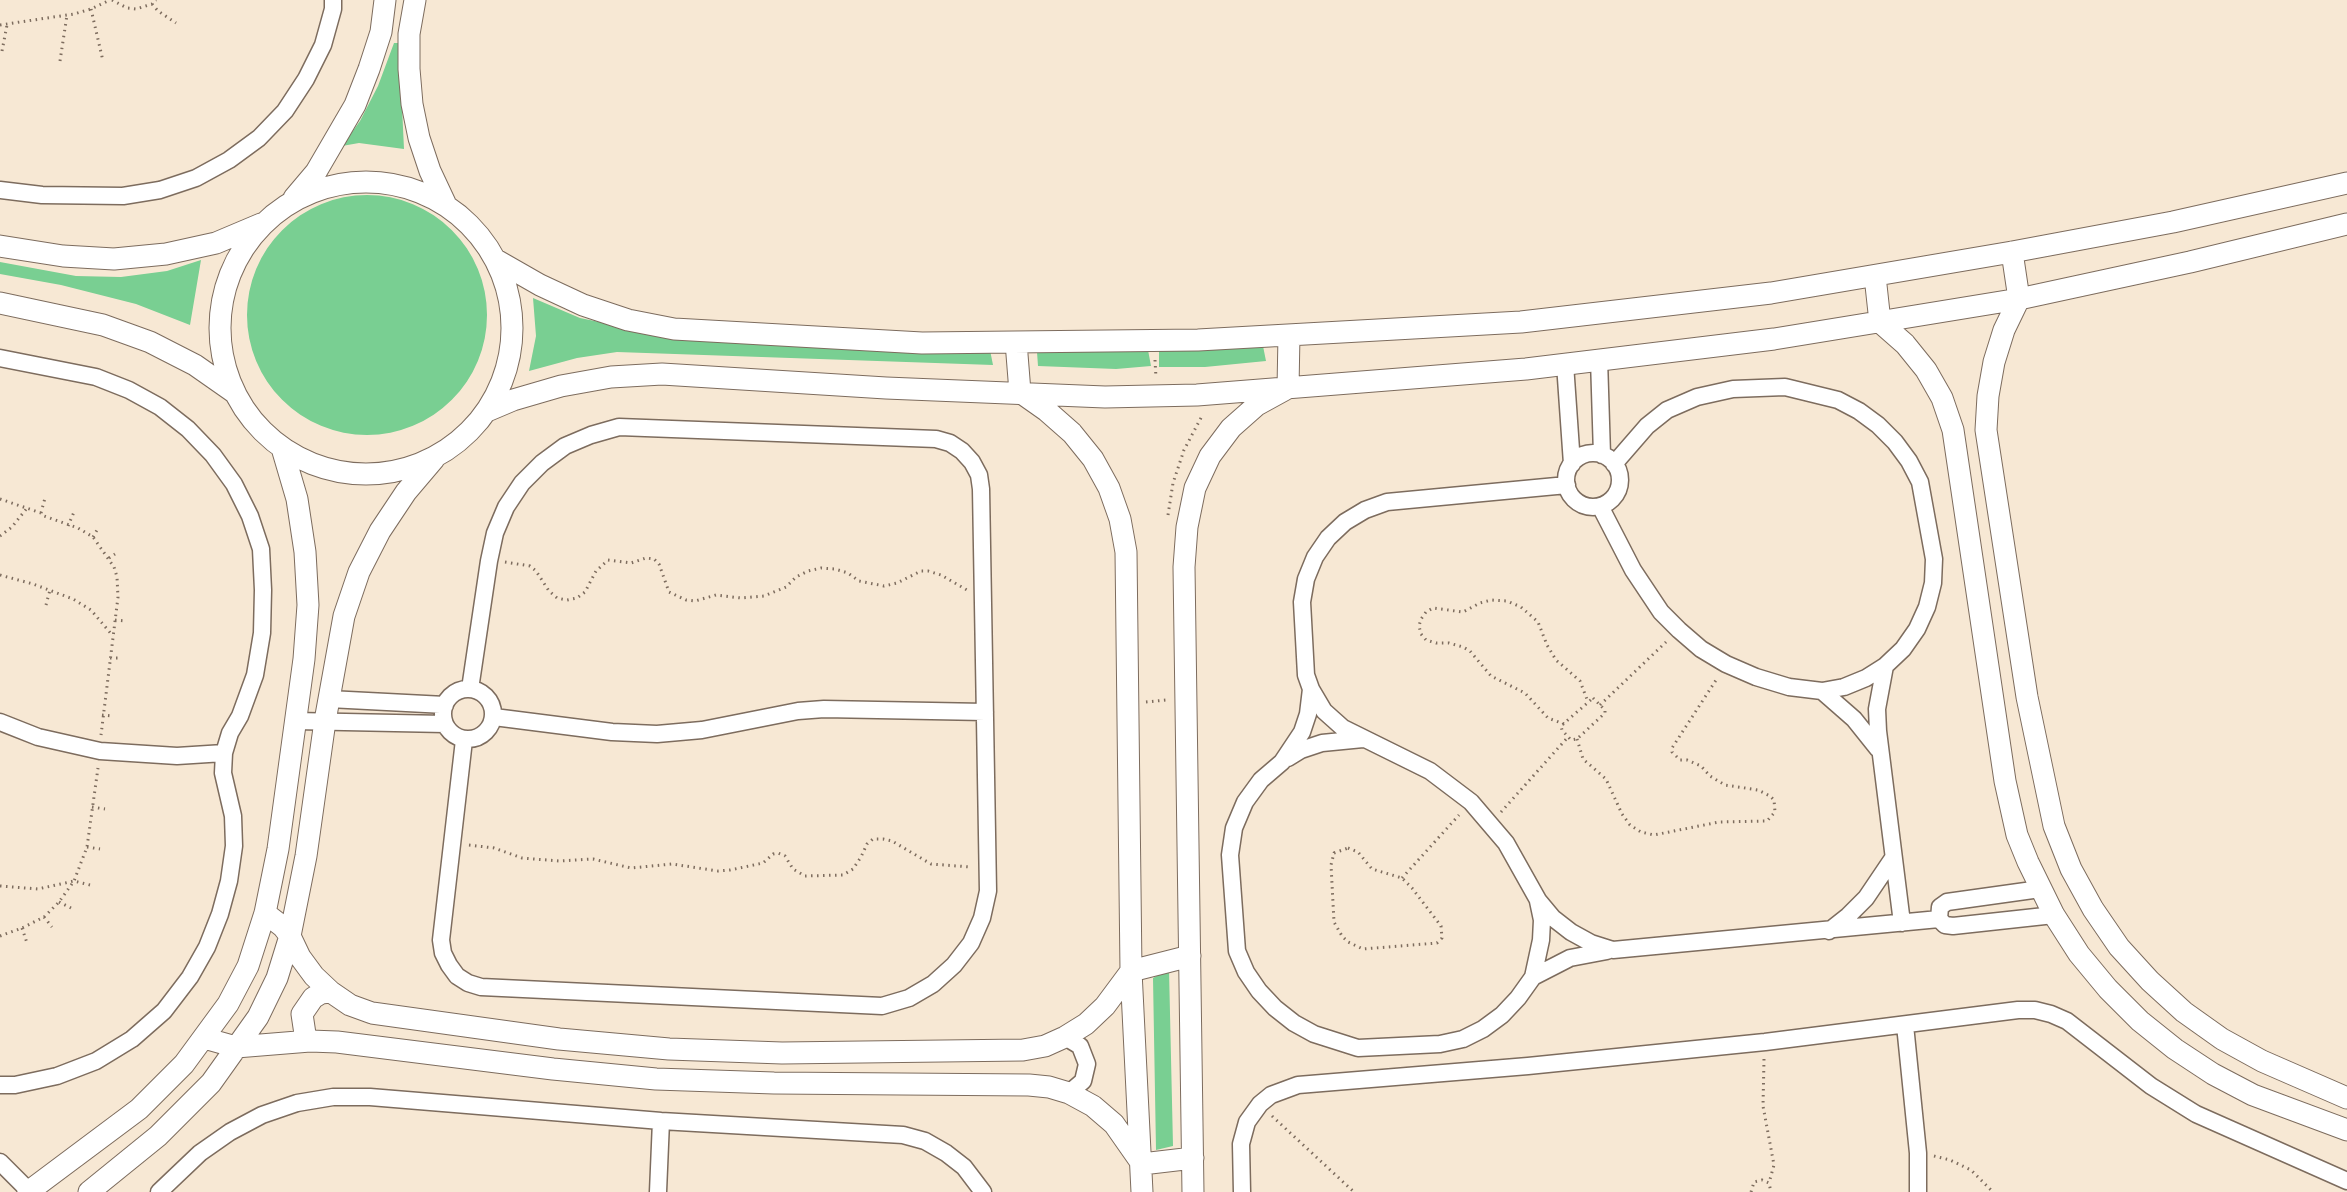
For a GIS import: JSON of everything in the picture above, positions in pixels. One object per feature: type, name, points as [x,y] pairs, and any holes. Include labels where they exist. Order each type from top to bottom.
[{"type":"street","points":[[0,190],[42,195],[123,196],[160,190],[196,178],[229,160],[259,138],[285,111],[306,80],[322,45],[333,9],[333,0]]},
{"type":"street","points":[[291,202],[316,172],[354,105],[381,32],[385,0]]},
{"type":"street","points":[[415,0],[409,34],[412,104],[419,138],[430,171],[445,203]]},
{"type":"street","points":[[368,181],[395,184],[445,203],[466,219],[484,239],[498,261],[507,286],[512,312],[513,338],[509,364],[500,388],[487,411],[464,437],[436,457],[411,467],[384,473],[357,474],[330,470],[305,461],[282,448],[255,423],[235,393],[225,369],[220,343],[220,317],[225,291],[234,266],[247,243],[264,223],[291,202],[316,190],[342,183],[368,181]]},
{"type":"street","points":[[498,261],[540,285],[583,305],[628,320],[674,329],[922,343],[1154,340],[1288,335],[1521,322],[1771,292],[1875,276],[2173,222],[2347,183]]},
{"type":"street","points":[[0,246],[63,256],[114,259],[166,255],[216,243],[264,223]]},
{"type":"street","points":[[487,411],[513,400],[561,386],[611,377],[662,374],[885,388],[1105,397],[1287,388],[1565,364],[1774,339],[2019,299],[2190,262],[2347,224]]},
{"type":"street","points":[[2012,252],[2019,299],[2004,330],[1994,362],[1988,396],[1986,430],[2029,707],[2054,826],[2071,869],[2093,909],[2119,947],[2150,981],[2184,1012],[2222,1039],[2262,1061],[2347,1098]]},
{"type":"street","points":[[1875,276],[1880,322],[1905,344],[1926,370],[1942,399],[1953,430],[2005,781],[2017,835],[2054,915],[2079,954],[2108,989],[2140,1021],[2175,1049],[2213,1074],[2253,1095],[2347,1130]]},
{"type":"street","points":[[0,303],[103,325],[150,342],[195,365],[235,393]]},
{"type":"street","points":[[1287,388],[1288,335]]},
{"type":"street","points":[[1016,342],[1020,392]]},
{"type":"street","points":[[0,358],[96,377],[129,390],[160,408],[188,429],[213,455],[234,484],[250,516],[261,549],[262,633],[255,675],[240,716],[230,733],[224,753],[223,773],[233,816],[234,846],[229,881],[220,914],[207,947],[190,977],[164,1011],[132,1039],[96,1061],[57,1076],[15,1085],[0,1085]]},
{"type":"street","points":[[1599,359],[1608,459]]},
{"type":"street","points":[[1565,364],[1572,464],[1566,478],[1569,492],[1579,503],[1593,507],[1600,506],[1613,498],[1620,485],[1618,470],[1608,459],[1595,453],[1582,456],[1572,464]]},
{"type":"street","points":[[1600,506],[1646,592],[1678,630],[1726,664],[1756,677],[1789,687],[1822,691],[1844,687],[1866,678],[1885,666],[1903,649],[1927,607],[1933,583],[1934,559],[1920,482],[1909,461],[1895,442],[1878,425],[1859,411],[1838,400],[1785,387],[1733,389],[1696,397],[1667,410],[1608,459]]},
{"type":"street","points":[[1193,1192],[1184,567],[1187,527],[1195,488],[1210,456],[1231,428],[1257,405],[1287,388]]},
{"type":"street","points":[[1020,392],[1072,433],[1093,459],[1109,488],[1120,519],[1126,552],[1131,971],[1142,1192]]},
{"type":"street","points":[[464,740],[441,940],[443,953],[449,965],[457,976],[468,983],[481,987],[882,1006],[909,998],[954,965],[971,943],[982,918],[988,891],[986,712],[979,475],[972,462],[962,451],[950,443],[936,439],[619,427],[591,435],[565,446],[542,463],[522,483],[506,507],[489,561],[470,689]]},
{"type":"street","points":[[0,1162],[29,1192],[139,1109],[184,1064],[204,1038],[228,1004],[248,966],[265,913],[278,849],[304,659],[308,605],[305,552],[297,499],[282,448]]},
{"type":"street","points":[[89,1192],[158,1136],[211,1083],[258,1017],[277,978],[290,936],[306,856],[325,722],[344,616],[360,573],[387,521],[406,492],[436,457]]},
{"type":"street","points":[[1567,485],[1387,502],[1365,510],[1345,522],[1328,538],[1315,557],[1306,579],[1302,602],[1304,661],[1311,688],[1324,711],[1343,728],[1430,771],[1471,802],[1491,824],[1519,864],[1538,900],[1553,918],[1571,932],[1591,943],[1613,950]]},
{"type":"street","points":[[304,659],[336,661]]},
{"type":"street","points":[[1885,666],[1878,709],[1881,752],[1902,923]]},
{"type":"street","points":[[1282,762],[1302,732],[1308,714],[1311,688]]},
{"type":"street","points":[[470,689],[483,693],[488,698],[492,704],[494,717],[492,724],[483,735],[464,740],[452,734],[443,718],[445,705],[455,693],[470,689]]},
{"type":"street","points":[[1822,691],[1854,719],[1881,752]]},
{"type":"street","points":[[329,699],[445,705]]},
{"type":"street","points":[[494,717],[612,732],[657,734],[713,729],[798,711],[824,709],[986,712]]},
{"type":"street","points":[[295,721],[445,724]]},
{"type":"street","points":[[0,722],[38,737],[100,751],[177,756],[224,753]]},
{"type":"street","points":[[1367,739],[1322,743],[1301,750],[1282,762],[1261,780],[1245,802],[1234,828],[1230,855],[1237,951],[1253,982],[1275,1008],[1293,1023],[1314,1034],[1358,1048],[1440,1044],[1463,1039],[1493,1022],[1518,998],[1533,977],[1541,940],[1542,920],[1538,900]]},
{"type":"street","points":[[1829,931],[1866,898],[1893,858]]},
{"type":"street","points":[[1940,919],[1940,907],[1947,902],[2040,889]]},
{"type":"street","points":[[265,913],[283,927],[314,976],[331,992],[350,1005],[372,1013],[558,1039],[669,1049],[783,1053],[1023,1050],[1044,1046],[1086,1024],[1105,1006],[1131,971],[1190,956]]},
{"type":"street","points":[[1533,977],[1570,958],[1613,950],[1940,919],[1949,926],[2054,915]]},
{"type":"street","points":[[310,1041],[305,1034],[303,1014],[313,998],[321,993],[331,992]]},
{"type":"street","points":[[1242,1192],[1241,1144],[1247,1122],[1260,1104],[1271,1095],[1298,1085],[1528,1066],[1765,1042],[2018,1010],[2035,1010],[2067,1021],[2151,1086],[2196,1114],[2347,1181]]},
{"type":"street","points":[[1905,1025],[1918,1153],[1918,1192]]},
{"type":"street","points":[[1065,1037],[1080,1046],[1087,1064],[1083,1081],[1069,1093]]},
{"type":"street","points":[[204,1038],[236,1047],[310,1041],[337,1042],[553,1069],[656,1079],[1049,1087],[1069,1093],[1093,1106],[1114,1124],[1142,1164]]},
{"type":"street","points":[[159,1192],[200,1153],[230,1132],[262,1115],[297,1103],[333,1097],[370,1097],[661,1121],[903,1135],[925,1142],[946,1153],[964,1167],[983,1192]]},
{"type":"street","points":[[658,1192],[661,1121]]},
{"type":"street","points":[[1142,1164],[1193,1158]]},
{"type":"path","points":[[0,25],[67,15],[91,9],[111,0],[127,8],[136,9],[152,4],[156,0]]},
{"type":"path","points":[[152,4],[158,11],[176,22]]},
{"type":"path","points":[[91,9],[103,61]]},
{"type":"path","points":[[60,61],[67,15]]},
{"type":"path","points":[[2,51],[8,25]]},
{"type":"path","points":[[1154,340],[1156,396]]},
{"type":"path","points":[[1168,524],[1173,483],[1184,450],[1203,414],[1202,408]]},
{"type":"path","points":[[41,513],[45,498]]},
{"type":"path","points":[[0,499],[78,528],[93,537],[109,558],[118,588],[87,847],[74,881],[60,902],[44,917],[0,936]]},
{"type":"path","points":[[0,536],[12,527],[27,508]]},
{"type":"path","points":[[68,526],[74,512]]},
{"type":"path","points":[[93,537],[97,530]]},
{"type":"path","points":[[109,558],[115,554]]},
{"type":"path","points":[[489,561],[530,566],[549,591],[557,598],[567,600],[577,598],[585,592],[596,572],[608,560],[631,562],[646,558],[654,559],[659,564],[669,592],[686,600],[695,601],[716,595],[741,598],[764,596],[786,587],[796,577],[808,571],[821,568],[835,569],[848,573],[860,581],[884,586],[897,583],[921,571],[935,572],[983,600]]},
{"type":"path","points":[[0,581],[1,575],[73,599],[91,610],[113,636]]},
{"type":"path","points":[[118,588],[124,587]]},
{"type":"path","points":[[46,605],[50,590]]},
{"type":"path","points":[[1564,724],[1548,718],[1525,693],[1491,676],[1470,651],[1449,643],[1436,644],[1426,640],[1419,626],[1425,612],[1432,608],[1463,612],[1491,600],[1507,601],[1521,607],[1538,622],[1556,660],[1580,681],[1588,702]]},
{"type":"path","points":[[115,620],[125,621]]},
{"type":"path","points":[[1600,705],[1678,630]]},
{"type":"path","points":[[110,658],[120,658]]},
{"type":"path","points":[[1577,739],[1584,759],[1606,779],[1622,814],[1630,825],[1641,832],[1661,835],[1719,822],[1767,821],[1775,812],[1774,800],[1770,795],[1758,790],[1725,785],[1710,776],[1701,766],[1687,760],[1680,760],[1672,752],[1672,748],[1726,664]]},
{"type":"path","points":[[1127,704],[1186,698]]},
{"type":"path","points":[[1593,698],[1605,710],[1604,715],[1577,739],[1571,740],[1562,730],[1564,724],[1588,702],[1593,698]]},
{"type":"path","points":[[102,715],[112,716]]},
{"type":"path","points":[[1491,824],[1568,737]]},
{"type":"path","points":[[1402,878],[1471,802]]},
{"type":"path","points":[[92,807],[105,809]]},
{"type":"path","points":[[452,843],[494,849],[522,858],[559,861],[593,859],[631,868],[672,864],[718,871],[763,863],[773,854],[778,853],[785,856],[793,869],[805,876],[843,875],[853,869],[867,844],[873,839],[883,839],[892,841],[931,864],[988,867]]},
{"type":"path","points":[[87,847],[100,849]]},
{"type":"path","points":[[1343,848],[1353,849],[1372,869],[1402,878],[1441,926],[1442,938],[1437,943],[1431,944],[1363,949],[1348,942],[1334,922],[1331,865],[1334,853],[1343,848]]},
{"type":"path","points":[[0,886],[38,889],[74,881],[90,885]]},
{"type":"path","points":[[60,902],[71,908]]},
{"type":"path","points":[[44,917],[52,927]]},
{"type":"path","points":[[22,928],[27,943]]},
{"type":"path","points":[[1765,1042],[1763,1106],[1774,1165],[1769,1183],[1771,1192]]},
{"type":"path","points":[[1260,1104],[1354,1192]]},
{"type":"path","points":[[1918,1153],[1950,1160],[1965,1167],[1993,1192]]},
{"type":"path","points":[[1751,1192],[1752,1186],[1758,1180],[1762,1179],[1769,1183]]},
{"type":"green space","points":[[394,43],[399,43],[404,149],[359,143],[342,146],[360,121],[378,86]]},
{"type":"green space","points":[[367,195],[390,197],[413,204],[434,215],[452,230],[467,248],[478,269],[485,292],[487,315],[485,338],[478,361],[467,382],[452,400],[434,415],[413,426],[390,433],[367,435],[344,433],[321,426],[300,415],[282,400],[267,382],[256,361],[249,338],[247,315],[249,292],[256,269],[267,248],[282,230],[300,215],[321,204],[344,197]]},
{"type":"green space","points":[[201,260],[190,325],[136,304],[61,285],[0,274],[0,262],[76,276],[121,277],[167,271]]},
{"type":"green space","points":[[533,298],[580,318],[663,335],[761,345],[990,350],[993,365],[617,352],[577,358],[529,371],[536,336]]},
{"type":"green space","points":[[1263,346],[1266,361],[1205,367],[1159,367],[1159,350]]},
{"type":"green space","points":[[1148,350],[1151,366],[1116,369],[1038,366],[1037,352]]},
{"type":"green space","points":[[1169,969],[1173,1146],[1156,1150],[1153,978]]}]
